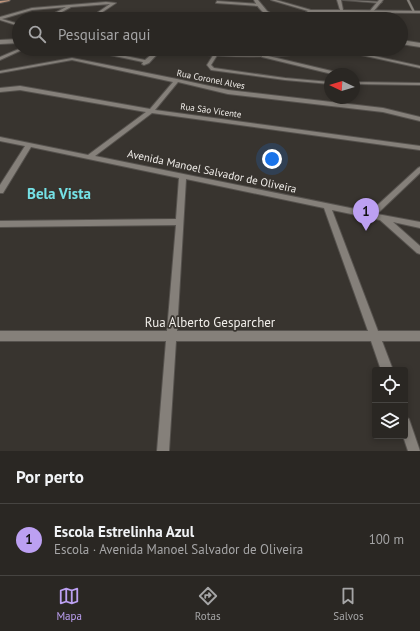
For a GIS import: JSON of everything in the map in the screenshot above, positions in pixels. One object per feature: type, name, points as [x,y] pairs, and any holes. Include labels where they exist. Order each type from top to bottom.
[{"type":"main road","points":[[0,2],[8,0]]},
{"type":"main road","points":[[370,12],[380,1]]},
{"type":"main road","points":[[257,2],[267,12]]},
{"type":"main road","points":[[0,42],[12,42]]},
{"type":"main road","points":[[408,43],[420,45]]},
{"type":"street","points":[[273,0],[312,12],[420,12]]},
{"type":"street","points":[[339,0],[342,12]]},
{"type":"street","points":[[345,0],[380,1]]},
{"type":"street","points":[[216,2],[225,4],[257,2]]},
{"type":"street","points":[[21,12],[32,9],[72,5],[114,3],[100,12]]},
{"type":"street","points":[[59,12],[72,5]]},
{"type":"street","points":[[0,18],[12,15]]},
{"type":"street","points":[[0,18],[12,22]]},
{"type":"street","points":[[0,59],[12,54]]},
{"type":"street","points":[[120,56],[147,62]]},
{"type":"street","points":[[136,72],[153,56]]},
{"type":"street","points":[[214,56],[209,65],[213,69],[300,81],[324,83]]},
{"type":"street","points":[[264,56],[324,71]]},
{"type":"street","points":[[369,56],[420,67]]},
{"type":"street","name":"Rua Coronel Alves","points":[[0,72],[69,59],[177,80],[228,92],[376,110],[420,119]]},
{"type":"street","points":[[300,81],[324,79]]},
{"type":"street","points":[[90,156],[151,111],[177,80]]},
{"type":"street","points":[[360,83],[420,84]]},
{"type":"street","name":"Rua São Vicente","points":[[0,90],[20,88],[151,111],[420,148]]},
{"type":"street","name":"Avenida Manoel Salvador de Oliveira","points":[[0,139],[90,156],[184,177],[420,225]]},
{"type":"street","points":[[0,191],[29,145]]},
{"type":"street","points":[[370,215],[420,169]]},
{"type":"street","points":[[163,451],[184,177]]},
{"type":"street","points":[[328,206],[386,367]]},
{"type":"street","points":[[381,217],[420,251]]},
{"type":"street","points":[[0,224],[180,222]]},
{"type":"street","name":"Rua Alberto Gesparcher","points":[[0,336],[420,336]]},
{"type":"street","points":[[408,432],[414,451]]},
{"type":"lane","points":[[408,0],[414,12]]},
{"type":"place","name":"Escola Estrelinha Azul","points":[[366,231]]},
{"type":"district","name":"Bela Vista","points":[[59,193]]}]
